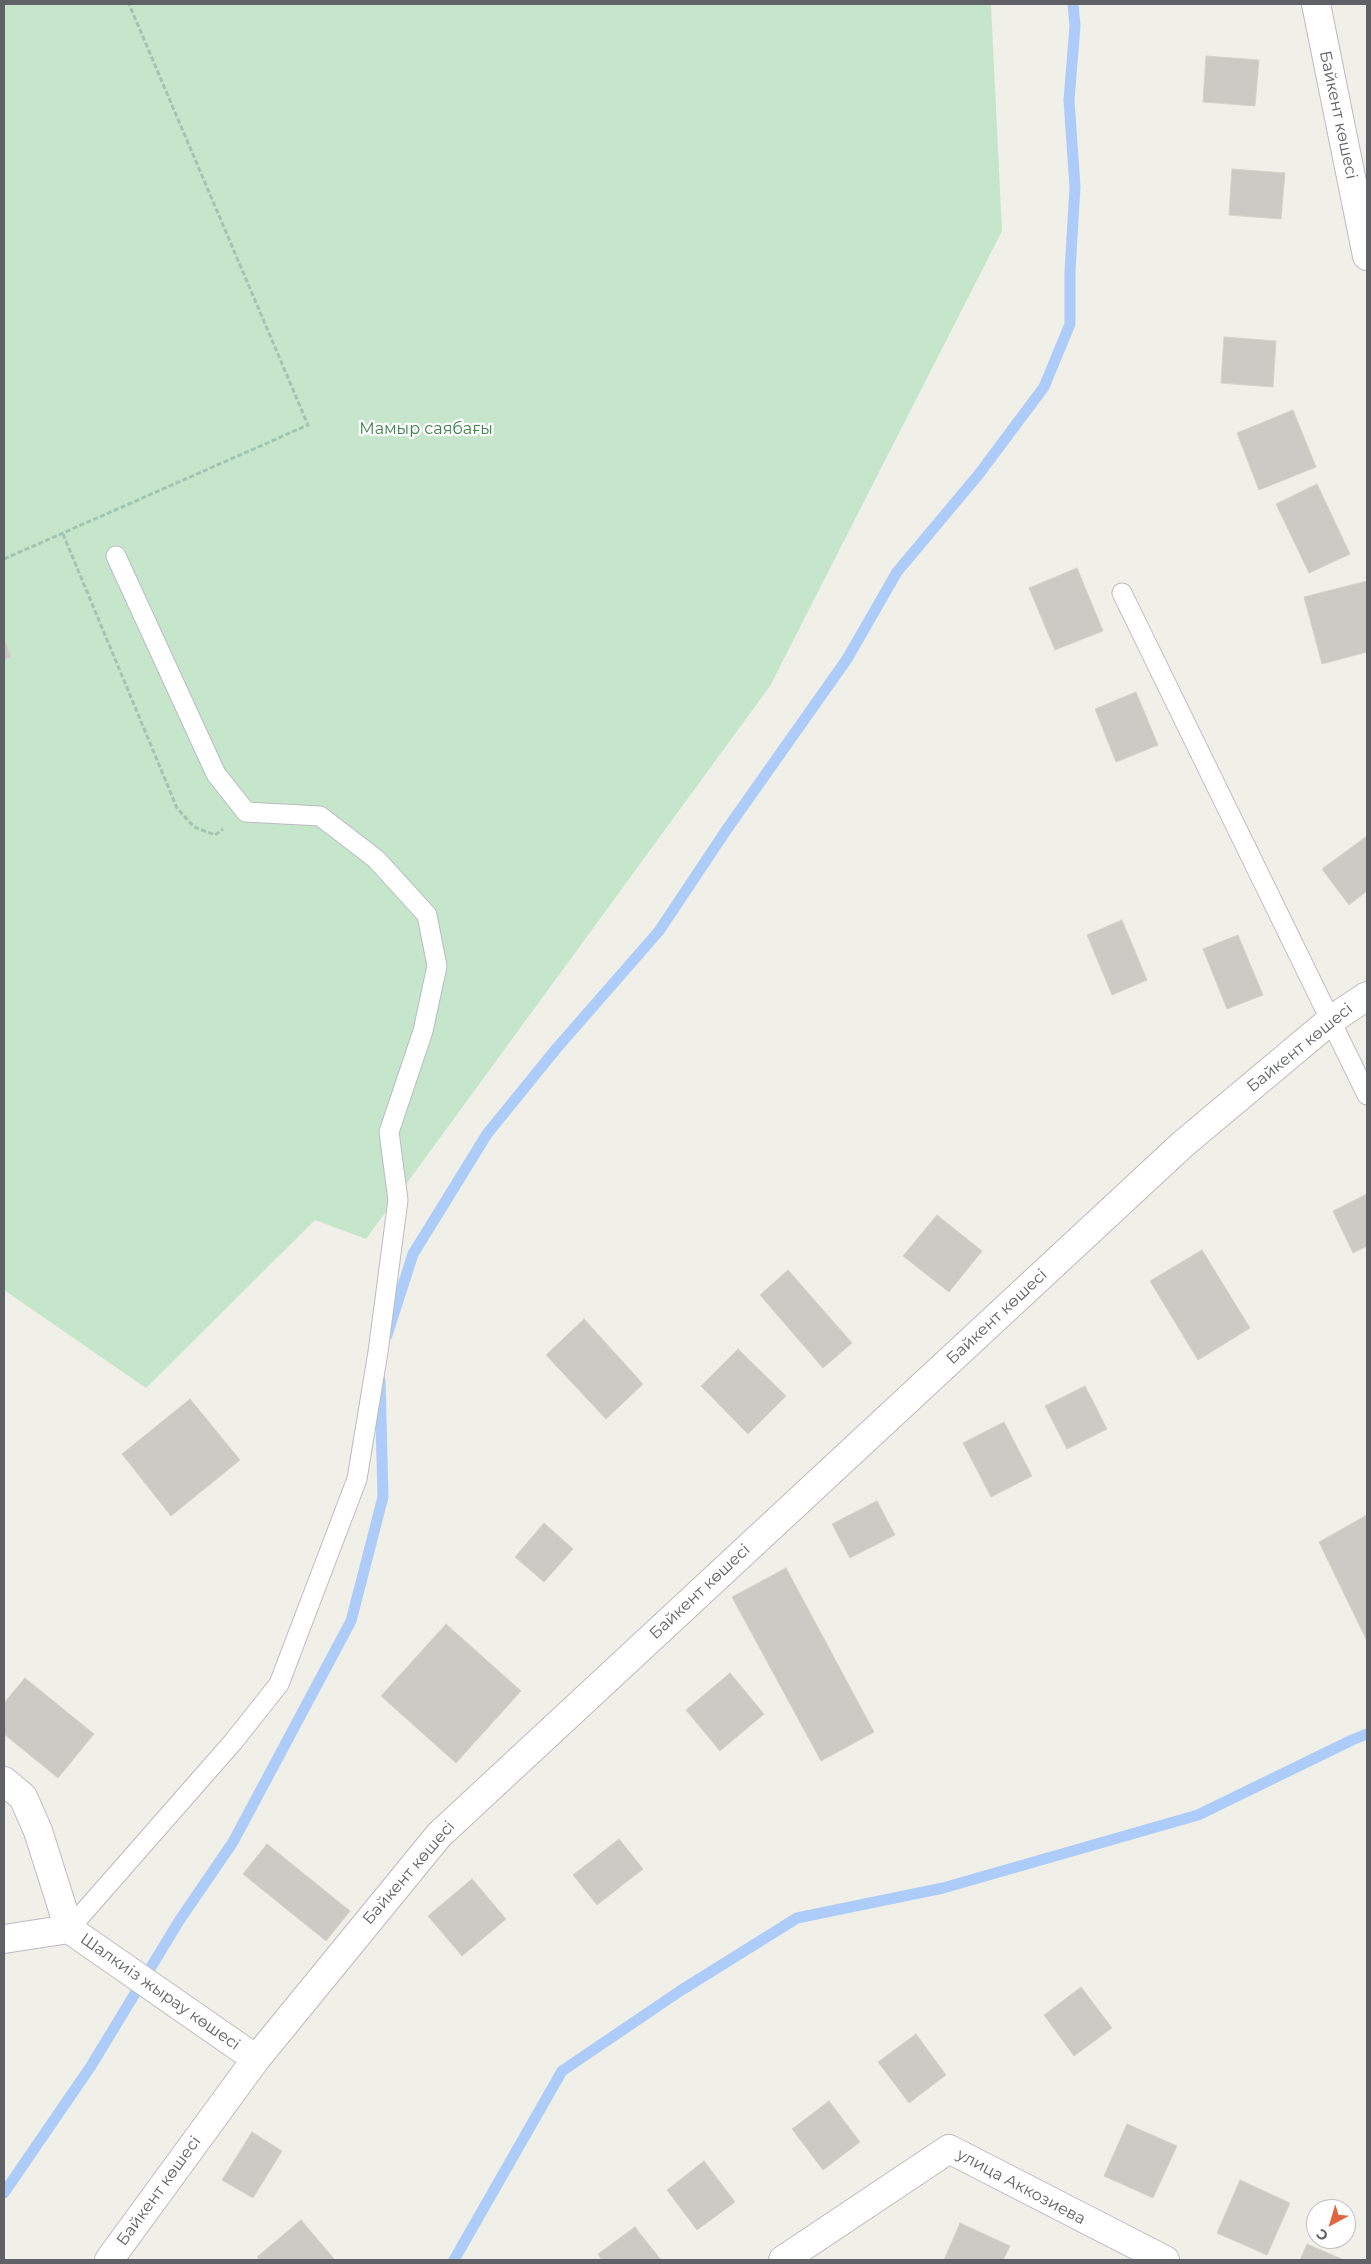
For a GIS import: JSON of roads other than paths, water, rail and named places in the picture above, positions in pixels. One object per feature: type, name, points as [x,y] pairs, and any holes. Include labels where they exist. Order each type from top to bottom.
[{"type":"street","name":"Байкент көшесі","points":[[1316,4],[1367,256]]},
{"type":"street","name":"Байкент көшесі","points":[[108,2260],[256,2059],[439,1835],[1183,1144],[1331,1020],[1367,996]]},
{"type":"street","points":[[4,1781],[23,1797],[34,1822],[69,1929]]},
{"type":"street","name":"Шалкиіз жырау көшесі","points":[[4,1939],[69,1929],[256,2059]]},
{"type":"street","name":"улица Аккозиева","points":[[783,2260],[949,2149],[1166,2260]]},
{"type":"lane","points":[[69,1929],[233,1742],[279,1684],[357,1479],[378,1352],[398,1200],[389,1132],[423,1031],[437,966],[427,915],[376,859],[320,816],[246,812],[216,774],[116,556]]},
{"type":"lane","points":[[1122,593],[1367,1095]]},
{"type":"waterway","points":[[387,1335],[413,1254],[487,1134],[556,1049],[659,931],[727,829],[847,659],[897,572],[979,474],[1044,387],[1070,324],[1070,271],[1075,187],[1069,100],[1075,26],[1073,4]]},
{"type":"waterway","points":[[4,2193],[91,2066],[179,1921],[233,1842],[351,1621],[383,1497],[380,1380]]},
{"type":"waterway","points":[[454,2260],[562,2071],[680,1991],[797,1918],[943,1888],[1198,1815],[1367,1734]]},
{"type":"park label","name":"Мамыр саябағы","points":[[426,429]]}]
